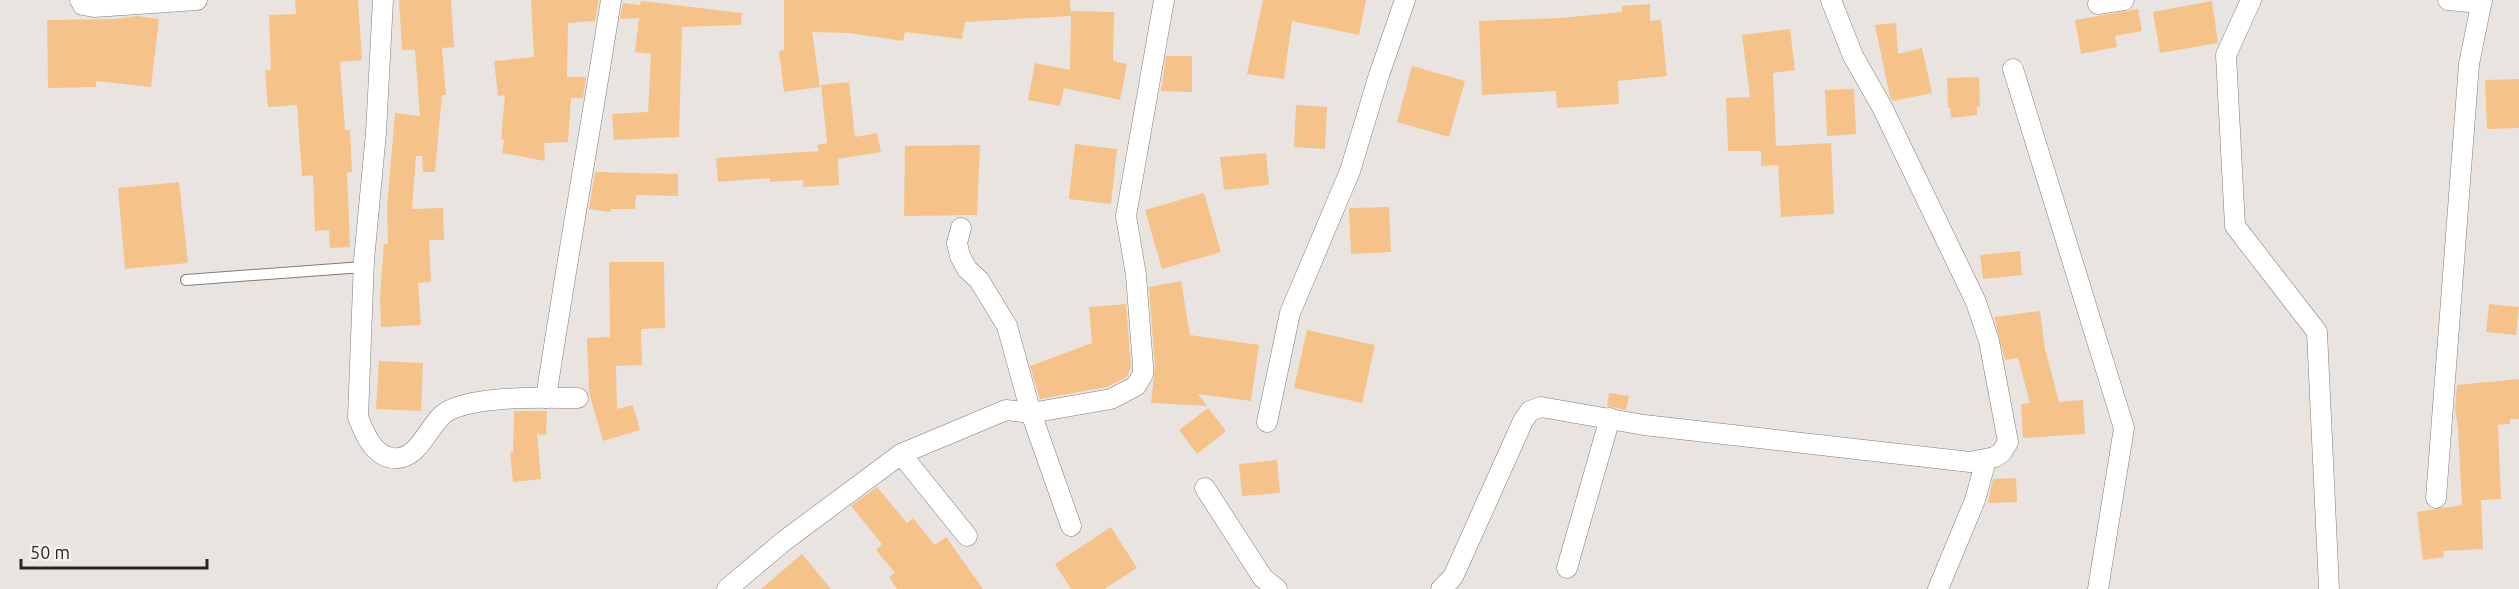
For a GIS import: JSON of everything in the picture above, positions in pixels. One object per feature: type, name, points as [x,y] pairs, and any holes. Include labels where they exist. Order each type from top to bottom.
[{"type":"street","points":[[80,0],[83,4],[94,7],[197,0]]},
{"type":"street","points":[[383,0],[376,133],[363,267],[358,417],[366,438],[391,458],[402,457],[417,447],[439,417],[449,410],[476,402],[578,398]]},
{"type":"street","points":[[546,398],[568,250],[586,163],[611,0]]},
{"type":"street","points":[[727,589],[784,541],[901,454],[1006,410],[1031,413],[1111,399],[1136,386],[1143,374],[1136,275],[1126,216],[1164,0]]},
{"type":"street","points":[[1267,422],[1290,313],[1350,171],[1405,0]]},
{"type":"street","points":[[1441,589],[1453,577],[1527,414],[1537,408],[1548,407],[1644,424],[1970,462],[1986,460],[2002,452],[2007,445],[2008,437],[1989,341],[1976,302],[1882,107],[1853,56],[1831,0]]},
{"type":"street","points":[[2098,4],[2124,0]]},
{"type":"street","points":[[2251,0],[2226,55],[2235,226],[2317,332],[2329,589]]},
{"type":"street","points":[[2436,498],[2469,64],[2481,2],[2448,0]]},
{"type":"street","points":[[2013,69],[2124,428],[2098,589]]},
{"type":"street","points":[[961,228],[957,243],[960,256],[967,269],[979,280],[1006,326],[1031,413],[1071,526]]},
{"type":"street","points":[[1567,568],[1611,418]]},
{"type":"street","points":[[901,454],[967,536]]},
{"type":"street","points":[[1938,589],[1975,500],[1986,460]]},
{"type":"street","points":[[1205,488],[1263,578],[1277,589]]},
{"type":"lane","points":[[186,280],[363,267]]},
{"type":"building","points":[[295,0],[358,0],[362,60],[340,62],[345,130],[350,130],[352,172],[347,173],[350,247],[330,248],[329,230],[315,231],[313,175],[302,176],[297,105],[268,107],[265,70],[271,70],[269,15],[296,14]]},
{"type":"building","points":[[399,0],[451,0],[454,47],[442,48],[446,95],[442,95],[435,172],[423,172],[422,156],[416,156],[412,209],[443,208],[444,240],[429,240],[431,282],[418,283],[421,325],[381,327],[380,296],[384,244],[388,244],[387,207],[395,113],[420,116],[415,50],[402,50]]},
{"type":"building","points":[[531,0],[599,0],[595,21],[568,23],[567,77],[586,77],[583,98],[571,98],[568,142],[544,143],[545,161],[502,153],[505,95],[498,96],[494,61],[534,57]]},
{"type":"building","points":[[784,0],[1070,0],[1071,16],[965,22],[962,39],[905,32],[903,41],[849,33],[812,32],[820,87],[784,92],[779,51],[784,50]]},
{"type":"building","points":[[1263,0],[1366,0],[1359,35],[1292,21],[1284,79],[1247,74]]},
{"type":"building","points":[[641,1],[742,13],[741,25],[682,27],[679,137],[614,140],[612,114],[648,112],[651,54],[635,52],[639,18],[620,19],[623,3],[640,5]]},
{"type":"building","points":[[2212,1],[2218,43],[2160,53],[2153,12]]},
{"type":"building","points":[[1650,4],[1650,21],[1661,20],[1667,76],[1618,81],[1619,104],[1557,108],[1556,91],[1482,95],[1479,21],[1561,18],[1622,12],[1622,6]]},
{"type":"building","points":[[2138,9],[2142,31],[2115,36],[2117,47],[2081,54],[2075,20]]},
{"type":"building","points":[[1071,11],[1114,12],[1113,61],[1127,64],[1120,100],[1064,88],[1060,106],[1028,100],[1035,63],[1070,70]]},
{"type":"building","points":[[137,16],[159,19],[151,87],[96,81],[96,87],[48,88],[47,20],[116,19]]},
{"type":"building","points":[[1896,23],[1898,54],[1922,48],[1932,93],[1893,101],[1890,97],[1875,25]]},
{"type":"building","points":[[1790,29],[1795,70],[1773,73],[1776,146],[1831,143],[1834,214],[1781,217],[1778,165],[1761,166],[1761,151],[1728,151],[1726,98],[1750,97],[1742,35]]},
{"type":"building","points":[[1166,56],[1192,56],[1192,92],[1161,91]]},
{"type":"building","points":[[1412,66],[1465,81],[1449,137],[1397,122]]},
{"type":"building","points":[[1979,77],[1980,107],[1977,107],[1977,115],[1951,118],[1950,108],[1948,108],[1947,78]]},
{"type":"building","points":[[2519,79],[2519,128],[2487,129],[2485,80]]},
{"type":"building","points":[[849,82],[855,137],[877,133],[881,152],[838,159],[839,185],[803,187],[803,180],[770,182],[770,178],[718,182],[716,158],[819,151],[817,145],[827,143],[821,85]]},
{"type":"building","points":[[1854,89],[1856,134],[1827,136],[1825,90]]},
{"type":"building","points":[[1296,105],[1327,107],[1325,149],[1294,147]]},
{"type":"building","points":[[1075,144],[1117,149],[1111,204],[1069,199]]},
{"type":"building","points":[[980,145],[977,215],[904,216],[905,146]]},
{"type":"building","points":[[1266,153],[1269,185],[1224,190],[1220,157]]},
{"type":"building","points":[[595,172],[678,174],[678,196],[636,195],[635,209],[611,209],[611,212],[589,209]]},
{"type":"building","points":[[179,182],[188,263],[125,269],[118,188]]},
{"type":"building","points":[[1204,193],[1221,252],[1162,269],[1145,210]]},
{"type":"building","points":[[1389,207],[1391,252],[1351,254],[1349,208]]},
{"type":"building","points":[[2020,251],[2022,275],[1983,279],[1980,255]]},
{"type":"building","points":[[609,262],[664,262],[665,328],[641,329],[642,365],[616,366],[617,409],[633,405],[640,430],[603,441],[589,392],[587,338],[610,337]]},
{"type":"building","points":[[1181,281],[1190,335],[1259,345],[1251,401],[1198,394],[1207,406],[1151,403],[1155,366],[1149,287]]},
{"type":"building","points":[[1126,304],[1131,366],[1127,377],[1107,387],[1040,399],[1030,366],[1092,343],[1089,307]]},
{"type":"building","points":[[2489,304],[2519,307],[2516,335],[2486,332]]},
{"type":"building","points":[[2040,311],[2045,349],[2059,402],[2083,400],[2085,434],[2023,438],[2021,404],[2030,403],[2018,358],[2005,360],[1994,317]]},
{"type":"building","points":[[1307,330],[1375,345],[1362,403],[1294,388]]},
{"type":"building","points":[[379,361],[423,363],[421,411],[376,409]]},
{"type":"building","points":[[2519,379],[2519,419],[2510,419],[2510,424],[2498,425],[2501,499],[2481,500],[2483,549],[2443,551],[2444,557],[2423,560],[2417,512],[2462,505],[2455,409],[2457,385]]},
{"type":"building","points":[[1609,393],[1629,396],[1626,410],[1607,406]]},
{"type":"building","points":[[1208,408],[1226,431],[1197,454],[1179,430]]},
{"type":"building","points":[[514,411],[547,411],[546,435],[537,434],[541,479],[513,482],[510,453],[513,452]]},
{"type":"building","points":[[1277,460],[1280,493],[1242,496],[1239,464]]},
{"type":"building","points":[[2016,478],[2017,502],[1988,503],[1993,479]]},
{"type":"building","points":[[877,487],[907,523],[913,518],[935,545],[946,537],[983,589],[897,589],[889,577],[895,573],[876,550],[882,544],[851,506]]},
{"type":"building","points":[[1111,527],[1137,568],[1104,589],[1071,589],[1055,564]]},
{"type":"building","points":[[802,554],[831,589],[761,589]]}]
